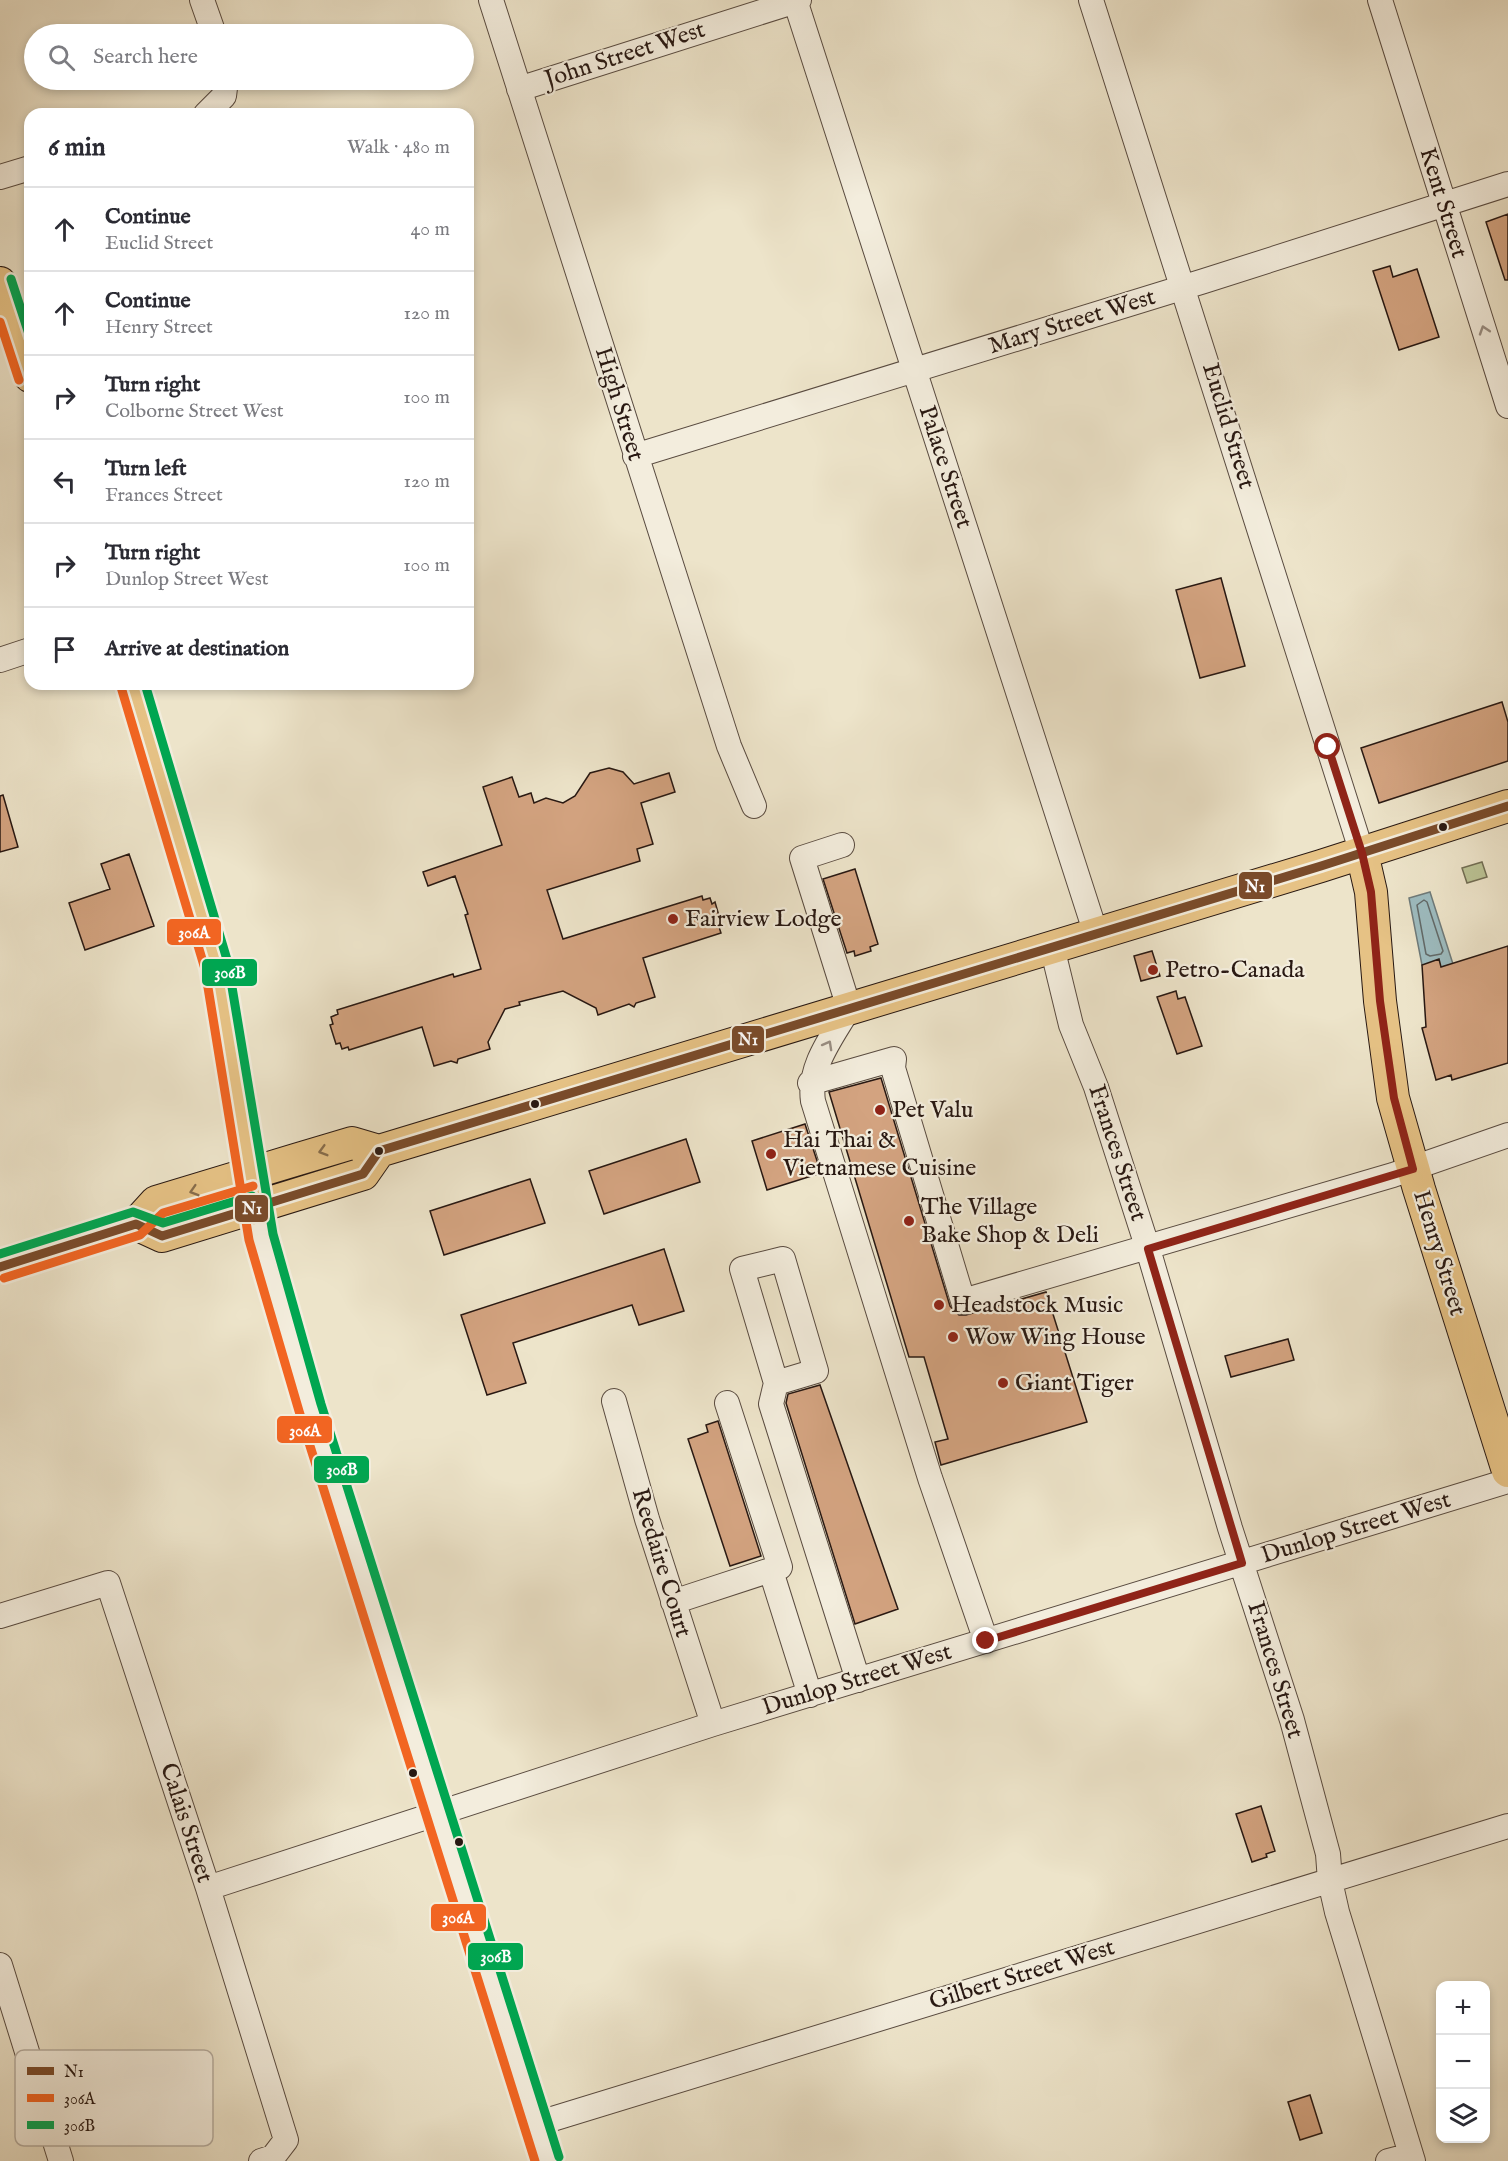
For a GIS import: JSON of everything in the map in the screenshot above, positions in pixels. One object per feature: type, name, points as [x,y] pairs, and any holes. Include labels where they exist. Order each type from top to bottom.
[{"type":"main road","points":[[0,283],[24,334]]},
{"type":"main road","points":[[134,690],[217,966],[250,1174]]},
{"type":"main road","points":[[0,1267],[136,1224],[156,1202],[351,1143],[379,1151],[1362,853],[1508,806]]},
{"type":"main road","name":"Henry Street","points":[[1362,853],[1371,892],[1380,1001],[1394,1098],[1413,1169],[1508,1471]]},
{"type":"main road","points":[[136,1224],[162,1236],[363,1174],[379,1151]]},
{"type":"street","points":[[202,0],[210,24]]},
{"type":"street","name":"High Street","points":[[491,0],[729,746],[754,806]]},
{"type":"street","name":"John Street West","points":[[519,88],[797,0]]},
{"type":"street","name":"Palace Street","points":[[797,0],[1096,934]]},
{"type":"street","name":"Euclid Street","points":[[1091,0],[1362,853]]},
{"type":"street","name":"Kent Street","points":[[1380,0],[1508,406]]},
{"type":"street","points":[[212,108],[224,96],[225,90]]},
{"type":"street","points":[[0,177],[24,170]]},
{"type":"street","name":"Mary Street West","points":[[635,456],[1184,287],[1508,184]]},
{"type":"street","points":[[0,660],[24,652]]},
{"type":"street","points":[[842,845],[802,858],[849,1008],[823,1052],[810,1083],[813,1101],[930,1478],[986,1641]]},
{"type":"street","name":"Frances Street","points":[[1052,947],[1071,1025],[1096,1087],[1148,1249],[1242,1563],[1292,1720],[1328,1854],[1330,1881],[1337,1912],[1412,2158]]},
{"type":"street","points":[[810,1083],[894,1059],[893,1068],[963,1301],[1016,1283],[1148,1249],[1413,1169],[1508,1135]]},
{"type":"street","points":[[250,1174],[261,1237],[310,1407],[548,2161]]},
{"type":"street","points":[[776,1383],[816,1371],[783,1259],[741,1269],[776,1383],[771,1404],[858,1680]]},
{"type":"street","name":"Reedaire Court","points":[[614,1401],[673,1602],[713,1724]]},
{"type":"street","points":[[673,1602],[780,1567],[727,1403]]},
{"type":"street","name":"Dunlop Street West","points":[[208,1888],[438,1811],[713,1724],[1508,1481]]},
{"type":"street","points":[[771,1571],[810,1695]]},
{"type":"street","name":"Calais Street","points":[[0,1616],[108,1583],[208,1888],[286,2140],[273,2157],[261,2161]]},
{"type":"street","name":"Gilbert Street West","points":[[536,2124],[1508,1826]]},
{"type":"street","points":[[0,1965],[27,2050]]},
{"type":"street","points":[[57,2146],[62,2161]]},
{"type":"street","points":[[1388,2161],[1412,2158]]},
{"type":"green space","points":[[1482,862],[1487,877],[1467,883],[1462,868]]},
{"type":"water","points":[[1430,892],[1460,986],[1422,965],[1409,898]]},
{"type":"building","points":[[1508,214],[1508,280],[1505,280],[1486,222]]},
{"type":"building","points":[[1390,266],[1393,277],[1417,269],[1439,337],[1399,350],[1373,271]]},
{"type":"building","points":[[1221,578],[1245,666],[1200,678],[1176,590]]},
{"type":"building","points":[[1502,702],[1508,722],[1508,761],[1379,803],[1361,748]]},
{"type":"building","name":"Fairview Lodge","points":[[609,768],[623,772],[634,784],[669,773],[675,792],[641,803],[653,844],[637,849],[640,861],[547,890],[563,939],[702,896],[703,900],[710,898],[712,904],[715,902],[721,923],[718,924],[721,933],[643,958],[655,997],[636,1003],[634,1007],[629,1004],[598,1015],[596,1008],[563,991],[519,1002],[520,1005],[505,1009],[488,1042],[490,1049],[458,1059],[457,1063],[451,1061],[434,1066],[422,1027],[349,1050],[348,1047],[342,1049],[340,1043],[336,1044],[330,1025],[333,1024],[331,1017],[338,1014],[337,1010],[453,974],[454,977],[481,969],[465,915],[468,914],[455,876],[428,886],[423,872],[502,845],[483,787],[512,777],[519,797],[531,793],[534,803],[546,798],[563,803],[575,796],[590,773]]},
{"type":"building","points":[[3,795],[18,847],[0,852],[0,796]]},
{"type":"building","points":[[129,854],[154,926],[85,950],[69,903],[110,889],[101,864]]},
{"type":"building","points":[[855,869],[878,944],[870,947],[871,951],[855,956],[854,951],[847,953],[823,879]]},
{"type":"building","points":[[1508,946],[1508,1063],[1452,1080],[1451,1075],[1436,1080],[1422,1028],[1426,1027],[1422,965],[1439,959],[1441,967]]},
{"type":"building","points":[[1152,951],[1160,976],[1141,981],[1134,956]]},
{"type":"building","points":[[1176,991],[1178,999],[1185,997],[1202,1046],[1177,1054],[1157,997]]},
{"type":"building","points":[[881,1078],[950,1306],[959,1315],[966,1315],[1046,1292],[1087,1422],[941,1465],[935,1442],[948,1439],[924,1357],[909,1357],[829,1092]]},
{"type":"building","points":[[805,1124],[821,1173],[767,1190],[752,1141]]},
{"type":"building","points":[[686,1139],[700,1182],[604,1214],[589,1171]]},
{"type":"building","points":[[530,1179],[545,1223],[444,1255],[430,1211]]},
{"type":"building","points":[[664,1249],[684,1311],[639,1325],[632,1305],[513,1343],[526,1383],[487,1395],[461,1315]]},
{"type":"building","points":[[1288,1339],[1294,1360],[1231,1377],[1225,1356]]},
{"type":"building","points":[[820,1385],[898,1609],[855,1624],[786,1403],[788,1394]]},
{"type":"building","points":[[718,1421],[761,1556],[730,1566],[688,1439],[708,1432],[706,1425]]},
{"type":"building","points":[[1261,1806],[1275,1851],[1266,1854],[1267,1857],[1252,1862],[1236,1814]]},
{"type":"building","points":[[1310,2095],[1322,2133],[1300,2140],[1288,2102]]},
{"type":"transit line","name":"306B","points":[[11,279],[24,319]]},
{"type":"transit line","name":"306A","points":[[0,322],[19,380]]},
{"type":"transit line","name":"306A","points":[[122,690],[205,969],[249,1240],[299,1411],[535,2161]]},
{"type":"transit line","name":"306B","points":[[147,690],[228,963],[273,1234],[321,1404],[559,2157]]},
{"type":"transit line","name":"N1","points":[[0,1267],[136,1224],[162,1236],[363,1174],[379,1151],[1321,866],[1508,806]]},
{"type":"transit line","name":"306A","points":[[4,1278],[140,1235],[163,1213],[253,1186]]},
{"type":"transit line","name":"306B","points":[[0,1254],[133,1212],[163,1223],[252,1196]]},
{"type":"place","name":"Fairview Lodge","points":[[673,919]]},
{"type":"place","name":"Petro-Canada","points":[[1153,970]]},
{"type":"place","name":"Pet Valu","points":[[880,1110]]},
{"type":"place","name":"Hai Thai & Vietnamese Cuisine","points":[[771,1154]]},
{"type":"place","name":"The Village Bake Shop & Deli","points":[[909,1221]]},
{"type":"place","name":"Headstock Music","points":[[939,1305]]},
{"type":"place","name":"Wow Wing House","points":[[953,1337]]},
{"type":"place","name":"Giant Tiger","points":[[1003,1383]]},
{"type":"route","points":[[986,1641],[1242,1563],[1148,1249],[1413,1169],[1394,1098],[1380,1001],[1371,892],[1352,819],[1328,747]]}]
